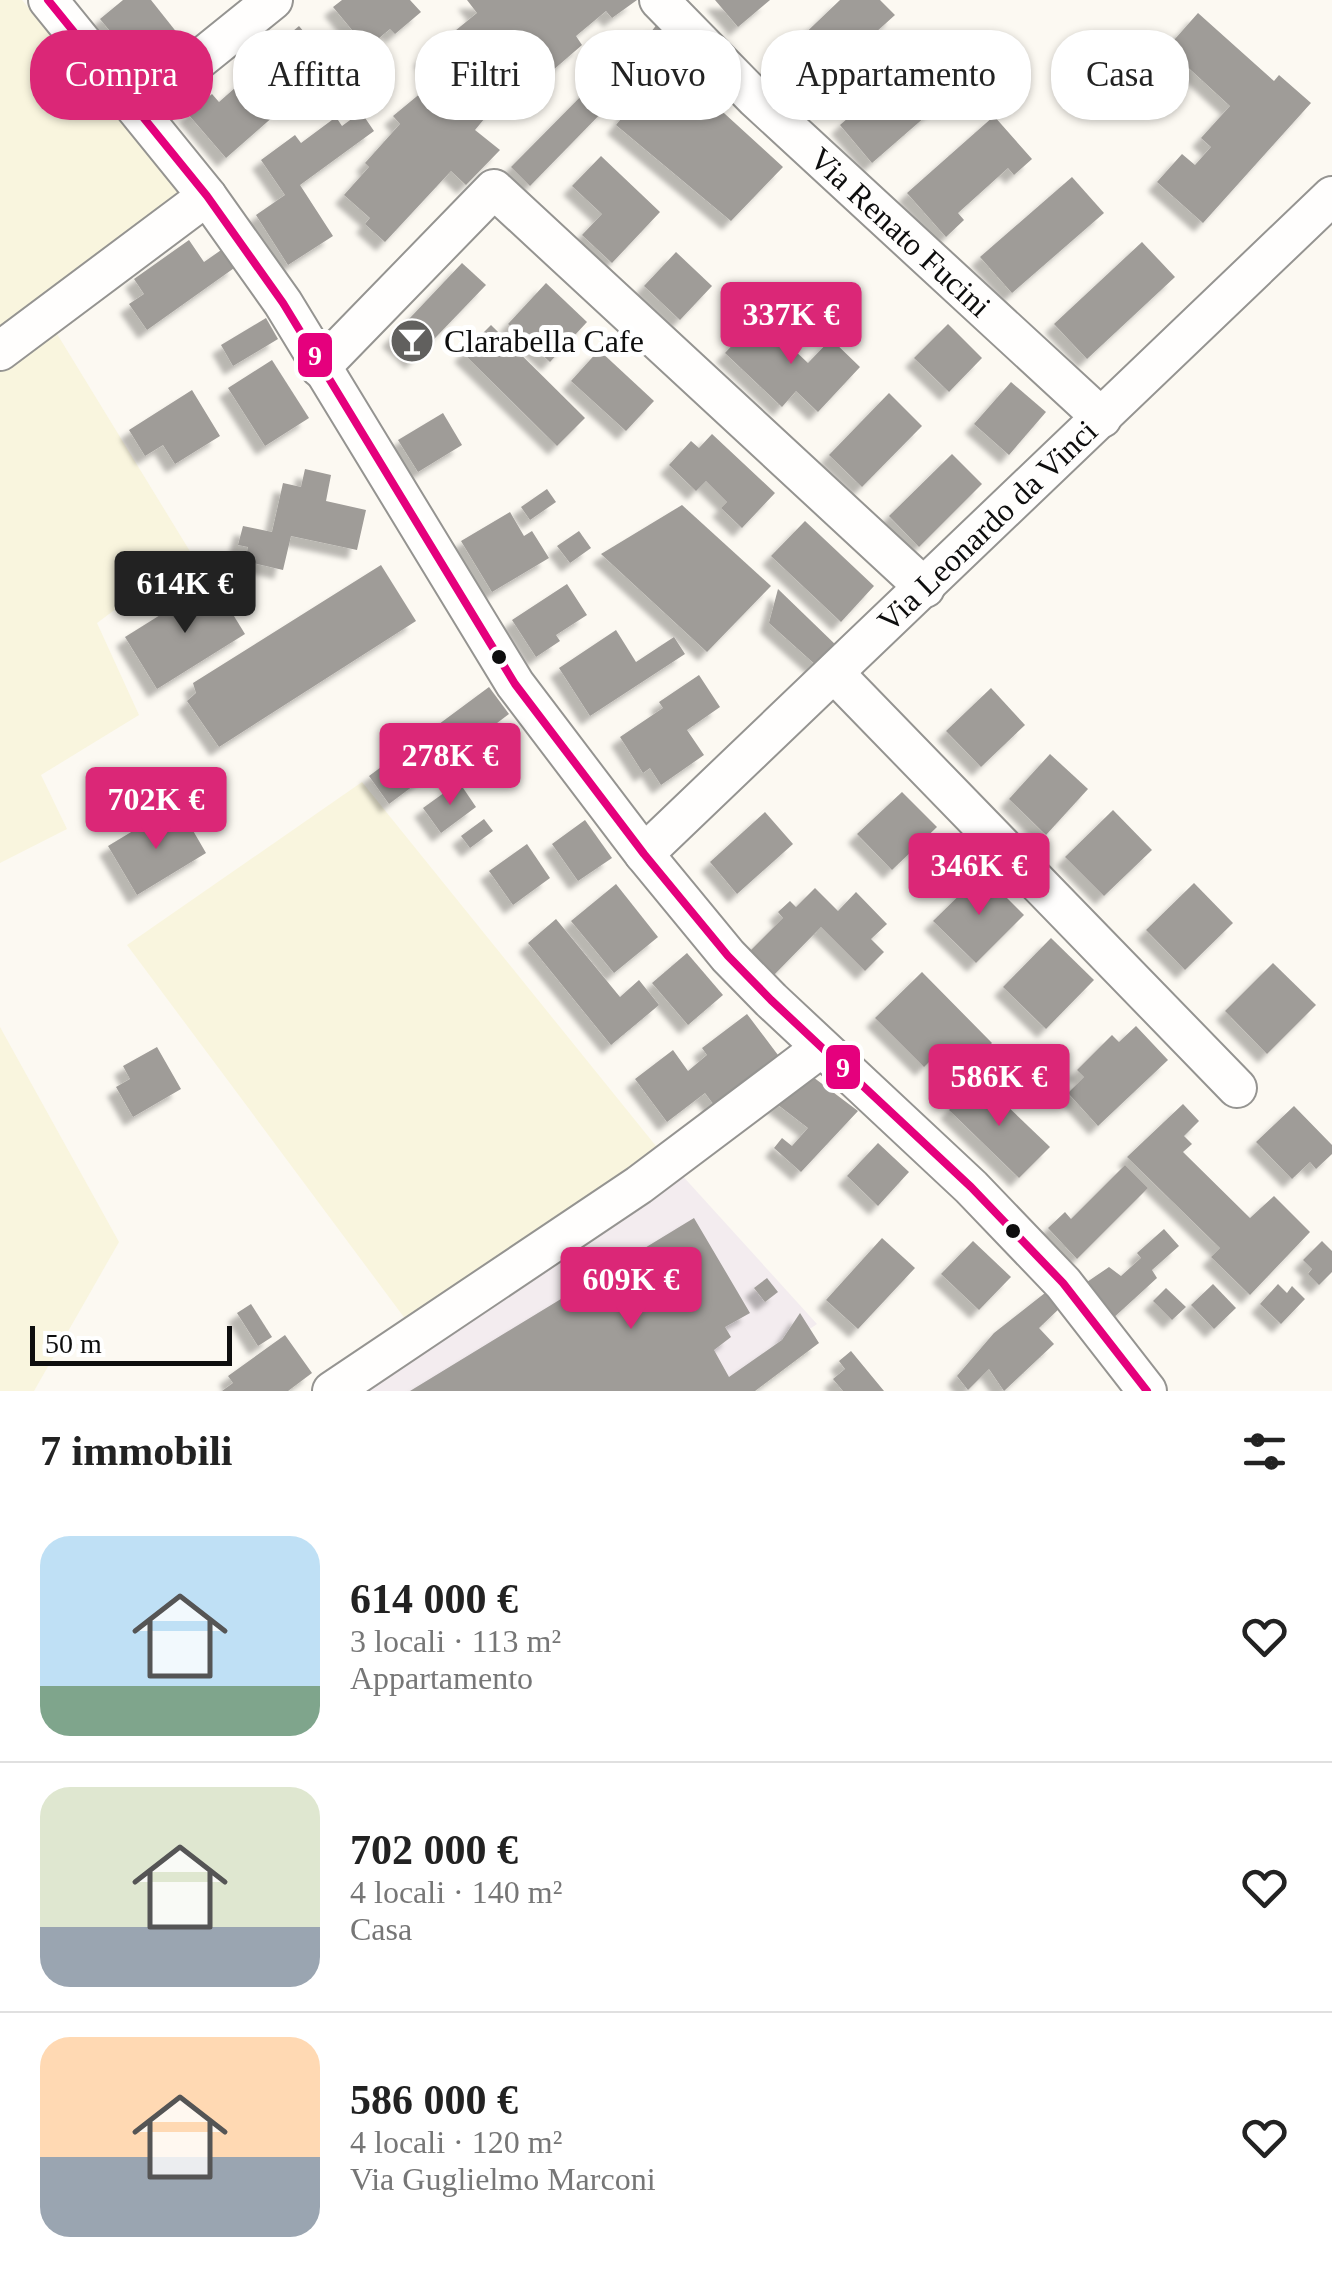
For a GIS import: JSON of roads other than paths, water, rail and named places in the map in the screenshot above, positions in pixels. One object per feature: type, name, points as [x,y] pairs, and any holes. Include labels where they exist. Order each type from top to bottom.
[{"type":"street","points":[[48,0],[73,30]]},
{"type":"street","points":[[213,48],[272,0]]},
{"type":"street","name":"Via Renato Fucini","points":[[659,0],[756,98],[1102,418]]},
{"type":"street","points":[[146,120],[207,196],[283,303],[516,684],[644,854],[728,956],[970,1187],[1050,1270],[1148,1391]]},
{"type":"street","points":[[320,368],[494,189],[926,588]]},
{"type":"street","points":[[0,351],[207,196]]},
{"type":"street","name":"Via Leonardo da Vinci","points":[[644,854],[1332,196]]},
{"type":"street","points":[[835,674],[1238,1088]]},
{"type":"street","points":[[332,1391],[639,1184],[821,1048]]},
{"type":"place","name":"Clarabella Cafe","points":[[412,341]]}]
